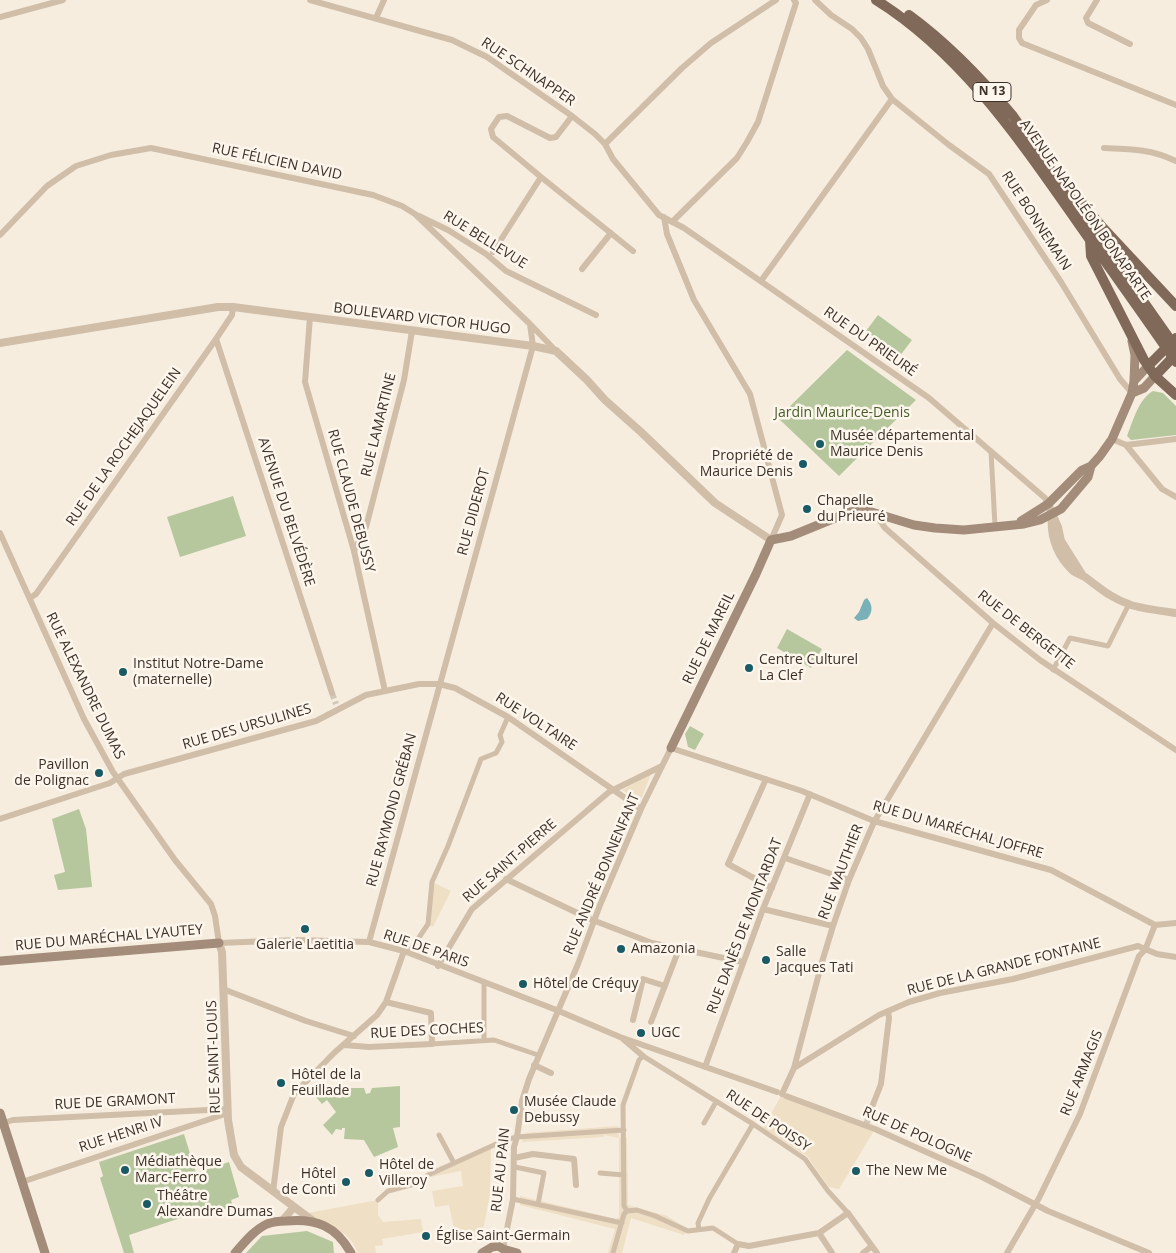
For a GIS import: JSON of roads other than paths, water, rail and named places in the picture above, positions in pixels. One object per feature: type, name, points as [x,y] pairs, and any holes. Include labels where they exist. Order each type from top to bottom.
[{"type":"main road","name":"AVENUE NAPOLÉON BONAPARTE","points":[[876,0],[902,16],[951,61],[1006,122],[1176,362]]},
{"type":"main road","name":"AVENUE NAPOLÉON BONAPARTE","points":[[889,0],[926,27],[952,50],[1013,116],[1176,348]]},
{"type":"main road","points":[[1073,201],[1081,202],[1176,306]]},
{"type":"main road","points":[[1090,239],[1091,256],[1132,339],[1155,376],[1176,395]]},
{"type":"main road","points":[[1134,381],[1176,338]]},
{"type":"main road","points":[[771,540],[791,536],[856,510],[874,512],[914,525],[964,530],[1040,520],[1052,514],[1066,504],[1088,477],[1091,466],[1112,439],[1132,393],[1135,355],[1132,339]]},
{"type":"main road","points":[[1132,393],[1144,388],[1176,354]]},
{"type":"main road","points":[[1014,524],[1048,504],[1082,470],[1091,466]]},
{"type":"main road","name":"RUE DE MAREIL","points":[[671,748],[771,540]]},
{"type":"main road","name":"RUE DU MARÉCHAL LYAUTEY","points":[[0,960],[219,943]]},
{"type":"main road","points":[[0,1113],[45,1253]]},
{"type":"main road","points":[[234,1253],[259,1229],[269,1223],[313,1221],[335,1232],[343,1240],[351,1253]]},
{"type":"main road","points":[[482,1253],[498,1246],[517,1253]]},
{"type":"main road","points":[[492,1253],[503,1249]]},
{"type":"street","points":[[0,17],[63,0]]},
{"type":"street","name":"RUE SCHNAPPER","points":[[310,0],[452,40],[470,47],[487,57],[572,116],[605,144],[613,159],[659,215],[664,217]]},
{"type":"street","points":[[376,18],[384,0]]},
{"type":"street","points":[[605,144],[682,68],[711,43],[776,0]]},
{"type":"street","points":[[672,222],[737,158],[758,122],[796,3],[794,0]]},
{"type":"street","name":"RUE BONNEMAIN","points":[[815,0],[831,15],[852,29],[860,38],[868,49],[884,86],[892,98],[949,145],[989,174],[1061,282],[1120,379],[1132,393]]},
{"type":"street","points":[[1047,0],[1036,5],[1019,30],[1018,34],[1022,43],[1176,105]]},
{"type":"street","points":[[1097,0],[1086,18],[1088,23],[1130,44]]},
{"type":"street","points":[[761,281],[892,98]]},
{"type":"street","points":[[572,116],[556,136],[550,138],[507,116],[499,117],[491,129],[493,137],[633,251]]},
{"type":"street","name":"RUE FÉLICIEN DAVID","points":[[0,235],[47,186],[76,166],[111,155],[151,148],[373,195],[402,206],[415,214],[556,351]]},
{"type":"street","points":[[1104,148],[1144,150],[1164,155],[1176,161]]},
{"type":"street","points":[[493,252],[541,177]]},
{"type":"street","name":"RUE BELLEVUE","points":[[415,214],[448,230],[486,254],[506,271],[596,315]]},
{"type":"street","points":[[556,351],[605,400],[715,503],[771,540],[782,515],[750,394],[694,300],[667,234],[664,217]]},
{"type":"street","name":"RUE DU PRIEURÉ","points":[[664,217],[761,281],[929,398],[1045,498],[1048,504]]},
{"type":"street","points":[[582,269],[611,233]]},
{"type":"street","name":"BOULEVARD VICTOR HUGO","points":[[0,342],[218,307],[233,307],[533,346],[556,351]]},
{"type":"street","name":"RUE DE LA ROCHEJAQUELEIN","points":[[30,598],[36,594],[216,339],[232,314],[233,307]]},
{"type":"street","name":"RUE CLAUDE DEBUSSY","points":[[310,317],[305,382],[354,551],[385,691]]},
{"type":"street","points":[[530,324],[533,346]]},
{"type":"street","name":"RUE LAMARTINE","points":[[354,551],[366,526],[404,380],[412,331]]},
{"type":"street","name":"AVENUE DU BELVÉDÈRE","points":[[216,339],[332,693]]},
{"type":"street","name":"RUE DIDEROT","points":[[439,684],[533,346]]},
{"type":"street","points":[[1112,439],[1126,445],[1162,489],[1176,497]]},
{"type":"street","points":[[1126,445],[1176,439]]},
{"type":"street","points":[[991,451],[995,526]]},
{"type":"street","points":[[1048,504],[1058,527],[1061,541],[1084,577],[1112,598],[1129,604],[1176,613]]},
{"type":"street","name":"RUE DE BERGETTE","points":[[874,512],[885,528],[993,623],[1053,670],[1176,750]]},
{"type":"street","name":"RUE ALEXANDRE DUMAS","points":[[0,533],[84,718],[118,778],[175,860],[211,904],[216,916],[219,943]]},
{"type":"street","points":[[1053,670],[1070,638],[1108,646],[1129,604]]},
{"type":"street","name":"RUE WAUTHIER","points":[[782,1094],[794,1068],[819,971],[833,926],[849,880],[874,821],[993,623]]},
{"type":"street","name":"RUE DES URSULINES","points":[[0,819],[110,783],[124,774],[316,721],[336,707],[366,695],[419,684],[439,684]]},
{"type":"street","name":"RUE VOLTAIRE","points":[[439,684],[455,688],[508,717],[641,809]]},
{"type":"street","name":"RUE RAYMOND GRÉBAN","points":[[368,942],[439,684]]},
{"type":"street","points":[[313,1221],[274,1192],[282,1127],[294,1094],[334,1053],[377,1015],[386,1002],[404,951],[412,948],[428,924],[432,882],[448,846],[480,759],[496,753],[502,742],[500,735],[508,717]]},
{"type":"street","name":"RUE ANDRÉ BONNENFANT","points":[[558,1011],[578,964],[593,920],[641,809],[671,748]]},
{"type":"street","name":"RUE DU MARÉCHAL JOFFRE","points":[[671,748],[810,794],[874,821],[1051,870],[1154,925]]},
{"type":"street","name":"RUE SAINT-PIERRE","points":[[438,966],[472,909],[609,792],[662,766]]},
{"type":"street","points":[[766,779],[728,864],[772,888]]},
{"type":"street","name":"RUE DANÈS DE MONTARDAT","points":[[705,1067],[763,909],[810,794]]},
{"type":"street","points":[[784,858],[849,880]]},
{"type":"street","points":[[506,879],[593,920],[652,944],[743,962]]},
{"type":"street","points":[[763,909],[833,926]]},
{"type":"street","points":[[1154,925],[1176,923]]},
{"type":"street","name":"RUE ARMAGIS","points":[[1007,1253],[1036,1204],[1084,1104],[1139,956],[1145,950],[1154,925]]},
{"type":"street","name":"RUE DE PARIS","points":[[219,943],[296,940],[368,942],[404,951],[620,1037]]},
{"type":"street","name":"RUE SAINT-LOUIS","points":[[219,943],[222,952],[224,989],[228,1111],[234,1155],[241,1168],[274,1192]]},
{"type":"street","name":"RUE DE LA GRANDE FONTAINE","points":[[794,1068],[888,1011],[921,998],[1004,981],[1138,946],[1158,954],[1176,957]]},
{"type":"street","points":[[651,1022],[679,949]]},
{"type":"street","points":[[632,1020],[642,979],[665,986]]},
{"type":"street","points":[[484,982],[484,1040]]},
{"type":"street","points":[[224,989],[306,1021],[354,1036]]},
{"type":"street","points":[[386,1002],[431,1013],[432,1044]]},
{"type":"street","name":"RUE AU PAIN","points":[[503,1249],[513,1199],[514,1147],[522,1100],[538,1055],[558,1011]]},
{"type":"street","points":[[872,1107],[881,1084],[889,1018],[888,1011]]},
{"type":"street","name":"RUE DE POLOGNE","points":[[620,1037],[705,1067],[750,1080],[875,1129],[969,1171],[1036,1204],[1149,1253]]},
{"type":"street","name":"RUE DE POISSY","points":[[620,1037],[643,1056],[753,1124],[805,1159],[877,1253]]},
{"type":"street","name":"RUE DES COCHES","points":[[344,1045],[369,1048],[484,1040],[503,1042],[538,1055]]},
{"type":"street","points":[[627,1211],[624,1206],[623,1105],[639,1060],[643,1056]]},
{"type":"street","points":[[534,1065],[552,1073]]},
{"type":"street","points":[[704,1123],[716,1102]]},
{"type":"street","name":"RUE DE GRAMONT","points":[[3,1123],[13,1120],[228,1111]]},
{"type":"street","name":"RUE HENRI IV","points":[[22,1182],[228,1111]]},
{"type":"street","points":[[699,1229],[698,1223],[709,1199],[753,1124]]},
{"type":"street","points":[[378,1200],[388,1191],[422,1182],[428,1175],[490,1145],[505,1140],[517,1137],[624,1130]]},
{"type":"street","points":[[440,1135],[454,1163]]},
{"type":"street","points":[[514,1158],[533,1154],[574,1159],[576,1185]]},
{"type":"street","points":[[515,1167],[544,1173],[538,1204]]},
{"type":"street","points":[[600,1173],[624,1175]]},
{"type":"street","points":[[513,1199],[622,1223]]},
{"type":"street","points":[[282,1221],[294,1207]]},
{"type":"street","points":[[627,1211],[637,1210],[688,1231],[713,1228],[738,1244],[749,1246],[819,1233],[848,1213]]},
{"type":"street","points":[[613,1253],[627,1211]]},
{"type":"street","points":[[819,1233],[832,1253]]},
{"type":"street","points":[[734,1253],[738,1244]]},
{"type":"street","points":[[863,1253],[872,1246]]},
{"type":"water","points":[[867,598],[872,608],[870,614],[867,619],[858,621],[854,618]]},
{"type":"tunnel","points":[[332,693],[336,704]]},
{"type":"tunnel","points":[[866,1125],[872,1107]]},
{"type":"place","name":"Musée départemental Maurice Denis","points":[[820,444]]},
{"type":"place","name":"Propriété de Maurice Denis","points":[[803,464]]},
{"type":"place","name":"Chapelle du Prieuré","points":[[807,509]]},
{"type":"place","name":"Centre Culturel La Clef","points":[[749,668]]},
{"type":"place","name":"Institut Notre-Dame (maternelle)","points":[[123,672]]},
{"type":"place","name":"Pavillon de Polignac","points":[[99,773]]},
{"type":"place","name":"Galerie Laetitia","points":[[305,929]]},
{"type":"place","name":"Amazonia","points":[[621,949]]},
{"type":"place","name":"Salle Jacques Tati","points":[[766,960]]},
{"type":"place","name":"Hôtel de Créquy","points":[[523,984]]},
{"type":"place","name":"UGC","points":[[641,1033]]},
{"type":"place","name":"Hôtel de la Feuillade","points":[[281,1083]]},
{"type":"place","name":"Musée Claude Debussy","points":[[514,1110]]},
{"type":"place","name":"Médiathèque Marc-Ferro","points":[[125,1170]]},
{"type":"place","name":"The New Me","points":[[856,1171]]},
{"type":"place","name":"Hôtel de Villeroy","points":[[369,1173]]},
{"type":"place","name":"Hôtel de Conti","points":[[346,1182]]},
{"type":"place","name":"Théâtre Alexandre Dumas","points":[[147,1204]]},
{"type":"place","name":"Église Saint-Germain","points":[[426,1236]]},
{"type":"park label","name":"Jardin Maurice-Denis","points":[[842,413]]}]
